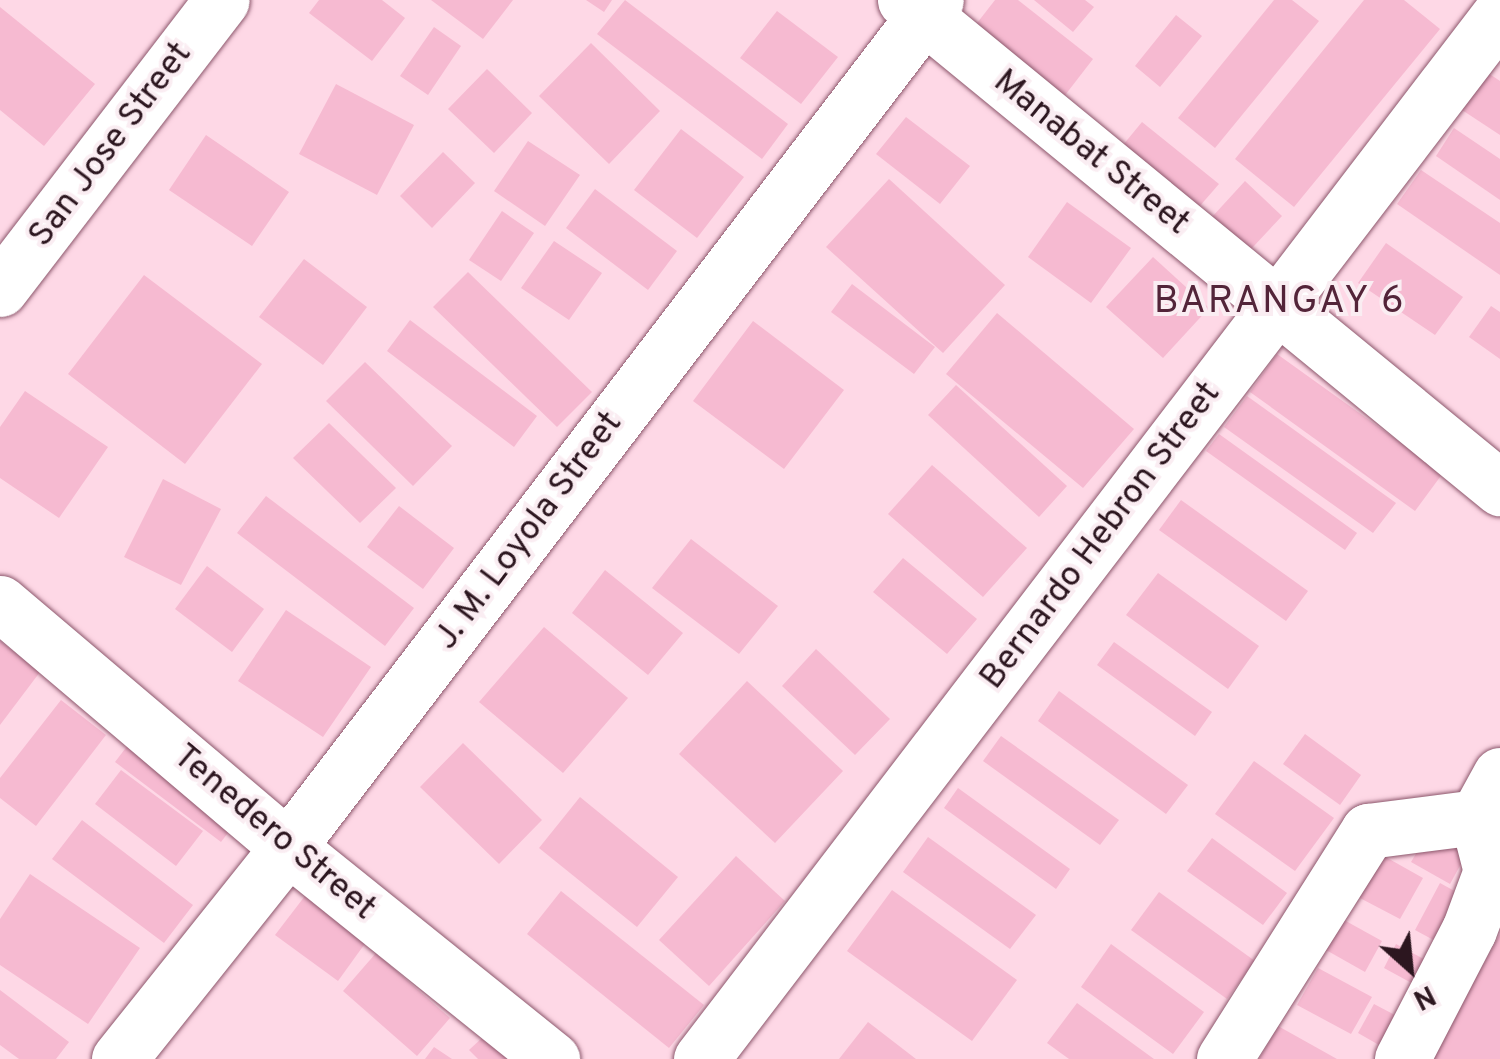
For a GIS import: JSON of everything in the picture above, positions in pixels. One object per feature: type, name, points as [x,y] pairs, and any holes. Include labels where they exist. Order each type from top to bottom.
[{"type":"street","name":"San Jose Street","points":[[0,290],[222,0]]},
{"type":"street","name":"Manabat Street","points":[[921,5],[1500,488]]},
{"type":"street","name":"J. M. Loyola Street","points":[[119,1059],[288,847],[921,5]]},
{"type":"street","name":"Bernardo Hebron Street","points":[[702,1059],[1500,14]]},
{"type":"street","name":"Tenedero Street","points":[[0,603],[288,847],[552,1059]]},
{"type":"street","points":[[1224,1059],[1368,831],[1489,796],[1491,871],[1469,930],[1402,1059]]},
{"type":"building","points":[[319,0],[382,0],[405,18],[372,61],[309,13]]},
{"type":"building","points":[[431,0],[513,0],[483,39]]},
{"type":"building","points":[[586,0],[612,0],[604,12]]},
{"type":"building","points":[[625,0],[788,124],[762,159],[597,34]]},
{"type":"building","points":[[995,0],[1018,0],[1093,59],[1049,116],[960,45]]},
{"type":"building","points":[[1034,0],[1085,0],[1094,7],[1073,32]]},
{"type":"building","points":[[1274,0],[1292,0],[1319,21],[1215,148],[1178,118]]},
{"type":"building","points":[[1364,0],[1404,0],[1440,29],[1294,207],[1235,159]]},
{"type":"building","points":[[0,7],[95,84],[44,146],[0,110]]},
{"type":"building","points":[[777,11],[838,57],[801,104],[740,58]]},
{"type":"building","points":[[1176,15],[1202,36],[1160,87],[1135,66]]},
{"type":"building","points":[[434,27],[461,46],[428,95],[400,76]]},
{"type":"building","points":[[591,43],[660,111],[609,164],[539,96]]},
{"type":"building","points":[[487,69],[532,113],[494,153],[448,109]]},
{"type":"building","points":[[1488,73],[1500,81],[1500,135],[1462,110]]},
{"type":"building","points":[[336,84],[414,125],[377,195],[299,154]]},
{"type":"building","points":[[906,117],[970,166],[940,204],[876,154]]},
{"type":"building","points":[[1142,122],[1219,184],[1199,207],[1123,145]]},
{"type":"building","points":[[1454,128],[1500,159],[1500,200],[1436,156]]},
{"type":"building","points":[[681,129],[744,177],[697,238],[634,190]]},
{"type":"building","points":[[206,135],[289,192],[252,246],[169,190]]},
{"type":"building","points":[[528,141],[580,175],[545,226],[494,191]]},
{"type":"building","points":[[443,152],[475,183],[432,228],[400,196]]},
{"type":"building","points":[[1421,170],[1500,223],[1500,275],[1397,204]]},
{"type":"building","points":[[889,179],[1005,285],[943,353],[826,247]]},
{"type":"building","points":[[1245,181],[1282,216],[1239,262],[1201,229]]},
{"type":"building","points":[[595,189],[677,251],[648,290],[566,228]]},
{"type":"building","points":[[1067,202],[1131,248],[1091,303],[1028,257]]},
{"type":"building","points":[[502,211],[534,233],[501,281],[469,260]]},
{"type":"building","points":[[554,241],[602,273],[569,320],[521,288]]},
{"type":"building","points":[[1386,243],[1463,297],[1435,335],[1358,283]]},
{"type":"building","points":[[1153,257],[1209,308],[1163,358],[1106,307]]},
{"type":"building","points":[[304,259],[367,307],[323,365],[259,317]]},
{"type":"building","points":[[468,272],[592,392],[557,427],[433,307]]},
{"type":"building","points":[[144,275],[262,364],[185,464],[68,374]]},
{"type":"building","points":[[852,284],[935,347],[914,374],[831,312]]},
{"type":"building","points":[[1491,306],[1500,312],[1500,359],[1469,337]]},
{"type":"building","points":[[997,313],[1134,429],[1083,488],[946,374]]},
{"type":"building","points":[[410,320],[537,416],[514,447],[387,351]]},
{"type":"building","points":[[753,321],[844,390],[784,469],[693,401]]},
{"type":"building","points":[[1277,354],[1443,473],[1415,511],[1250,392]]},
{"type":"building","points":[[365,362],[452,446],[413,486],[326,401]]},
{"type":"building","points":[[956,385],[1067,486],[1039,517],[928,415]]},
{"type":"building","points":[[25,391],[108,447],[59,518],[0,478],[0,427]]},
{"type":"building","points":[[1247,396],[1396,503],[1373,533],[1224,427]]},
{"type":"building","points":[[329,423],[396,488],[360,523],[293,458]]},
{"type":"building","points":[[1219,434],[1357,533],[1345,550],[1206,451]]},
{"type":"building","points":[[932,465],[1027,548],[983,597],[888,514]]},
{"type":"building","points":[[163,479],[221,509],[181,585],[124,557]]},
{"type":"building","points":[[266,496],[414,608],[385,646],[237,533]]},
{"type":"building","points":[[1181,500],[1308,591],[1286,621],[1159,530]]},
{"type":"building","points":[[399,506],[454,548],[423,589],[367,547]]},
{"type":"building","points":[[691,539],[778,606],[739,654],[652,588]]},
{"type":"building","points":[[903,558],[977,619],[947,654],[873,592]]},
{"type":"building","points":[[207,566],[264,609],[232,652],[175,609]]},
{"type":"building","points":[[605,570],[683,633],[648,675],[572,613]]},
{"type":"building","points":[[1158,573],[1259,646],[1228,689],[1126,615]]},
{"type":"building","points":[[286,610],[371,667],[323,737],[238,681]]},
{"type":"building","points":[[544,627],[628,698],[563,773],[479,702]]},
{"type":"building","points":[[0,641],[40,672],[0,725]]},
{"type":"building","points":[[1114,642],[1212,712],[1195,736],[1097,665]]},
{"type":"building","points":[[816,649],[890,719],[855,755],[782,686]]},
{"type":"building","points":[[747,681],[843,771],[775,843],[679,754]]},
{"type":"building","points":[[1059,691],[1188,785],[1166,814],[1038,721]]},
{"type":"building","points":[[61,700],[106,735],[36,826],[0,798],[0,778]]},
{"type":"building","points":[[1305,734],[1361,775],[1340,805],[1283,764]]},
{"type":"building","points":[[1001,736],[1119,820],[1100,845],[983,761]]},
{"type":"building","points":[[131,741],[237,821],[221,842],[115,762]]},
{"type":"building","points":[[463,743],[542,820],[499,864],[420,787]]},
{"type":"building","points":[[1254,761],[1334,818],[1295,871],[1215,814]]},
{"type":"building","points":[[121,770],[203,831],[176,866],[95,804]]},
{"type":"building","points":[[958,788],[1070,869],[1056,889],[944,808]]},
{"type":"building","points":[[580,797],[678,877],[637,927],[539,848]]},
{"type":"building","points":[[82,820],[193,905],[164,943],[52,859]]},
{"type":"building","points":[[1429,832],[1467,853],[1450,884],[1411,862]]},
{"type":"building","points":[[928,837],[1036,915],[1010,949],[903,872]]},
{"type":"building","points":[[1212,838],[1287,893],[1263,925],[1187,871]]},
{"type":"building","points":[[1382,855],[1423,878],[1400,919],[1358,897]]},
{"type":"building","points":[[736,856],[785,901],[709,986],[659,940]]},
{"type":"building","points":[[30,874],[140,948],[88,1024],[0,965],[0,919]]},
{"type":"building","points":[[1440,883],[1478,904],[1452,950],[1415,930]]},
{"type":"building","points":[[892,890],[1017,980],[972,1041],[847,951]]},
{"type":"building","points":[[561,891],[704,1005],[669,1048],[527,934]]},
{"type":"building","points":[[308,892],[369,938],[338,981],[275,935]]},
{"type":"building","points":[[1159,892],[1255,961],[1227,999],[1131,930]]},
{"type":"building","points":[[1344,920],[1382,941],[1365,972],[1326,950]]},
{"type":"building","points":[[1500,934],[1500,1059],[1431,1059]]},
{"type":"building","points":[[1111,944],[1204,1012],[1173,1054],[1081,987]]},
{"type":"building","points":[[1396,944],[1442,969],[1428,992],[1384,968]]},
{"type":"building","points":[[376,953],[450,1018],[417,1056],[343,991]]},
{"type":"building","points":[[1318,968],[1372,997],[1351,1034],[1297,1005]]},
{"type":"building","points":[[0,990],[69,1042],[56,1059],[19,1059],[0,1045]]},
{"type":"building","points":[[1077,1003],[1154,1059],[1069,1059],[1047,1043]]},
{"type":"building","points":[[1374,1004],[1410,1023],[1393,1053],[1358,1033]]},
{"type":"building","points":[[868,1022],[916,1059],[839,1059]]},
{"type":"building","points":[[495,1026],[524,1059],[478,1059],[469,1050]]},
{"type":"building","points":[[1278,1026],[1337,1059],[1259,1059]]},
{"type":"building","points":[[434,1047],[452,1059],[425,1059]]},
{"type":"district","name":"BARANGAY 6","points":[[1280,303]]}]
